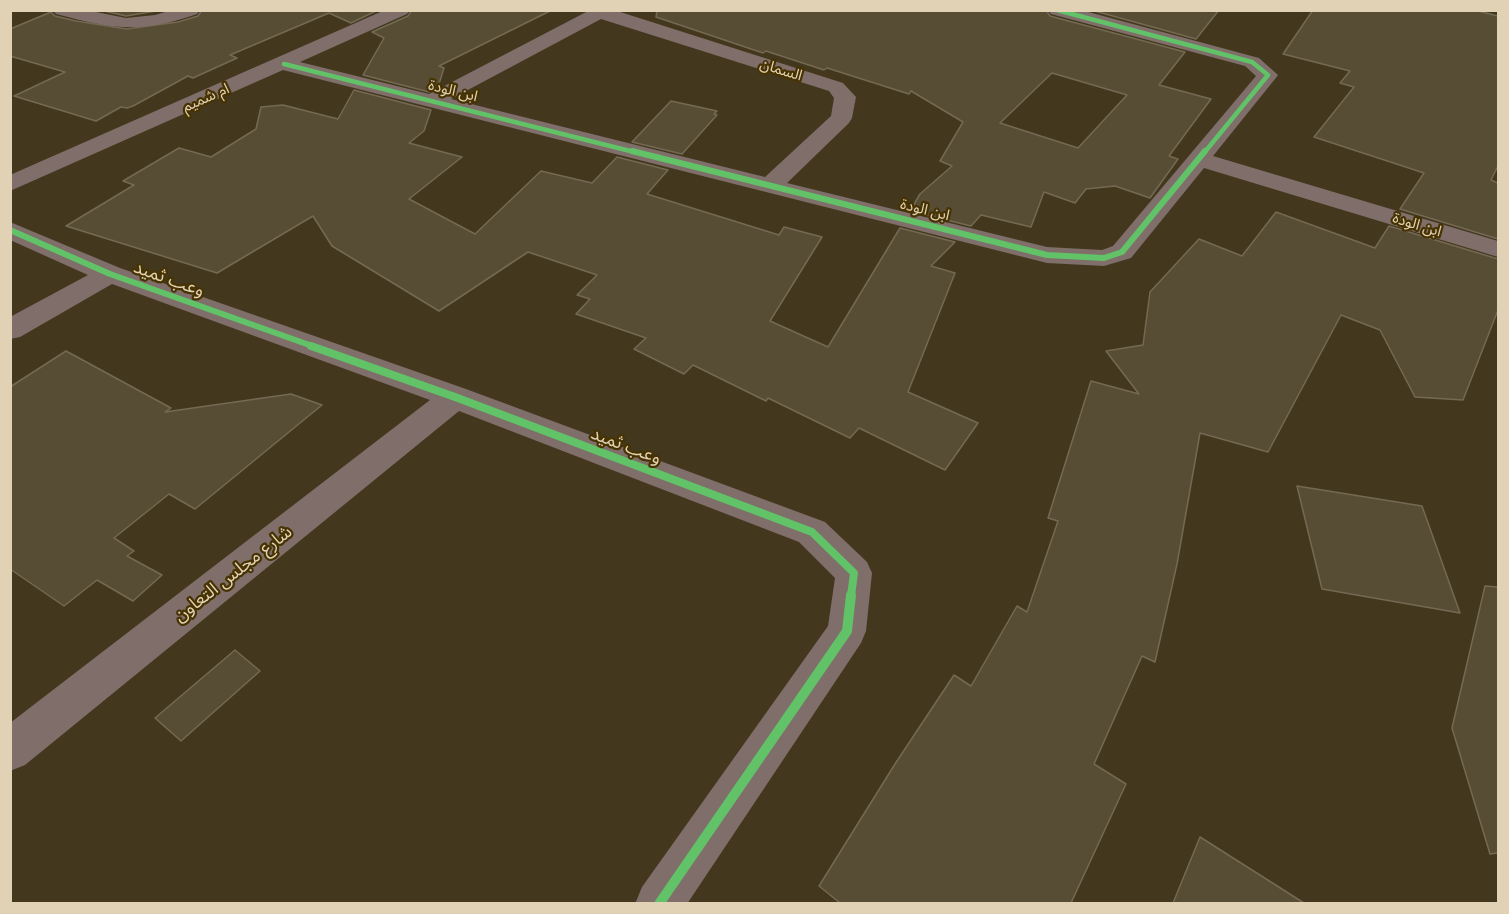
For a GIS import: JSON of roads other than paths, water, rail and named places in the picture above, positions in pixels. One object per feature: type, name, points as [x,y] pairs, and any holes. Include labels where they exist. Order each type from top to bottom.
[{"type":"street","points":[[62,10],[119,25],[156,22],[191,10]]},
{"type":"street","name":"ام شميم","points":[[10,184],[401,10]]},
{"type":"street","name":"ابن الودة","points":[[284,64],[1047,255],[1104,258],[1122,252],[1268,75],[1252,62],[1057,10]]},
{"type":"street","name":"ابن الودة","points":[[434,100],[602,12]]},
{"type":"street","name":"السمان","points":[[602,12],[836,87],[845,97],[841,118],[771,185]]},
{"type":"street","name":"ابن الودة","points":[[1198,159],[1498,249]]},
{"type":"street","name":"وعب ثميد","points":[[10,230],[110,274],[455,397],[812,532],[854,573],[847,631],[659,903]]},
{"type":"street","points":[[10,330],[110,274]]},
{"type":"street","name":"شارع مجلس التعاون","points":[[10,750],[455,397]]}]
